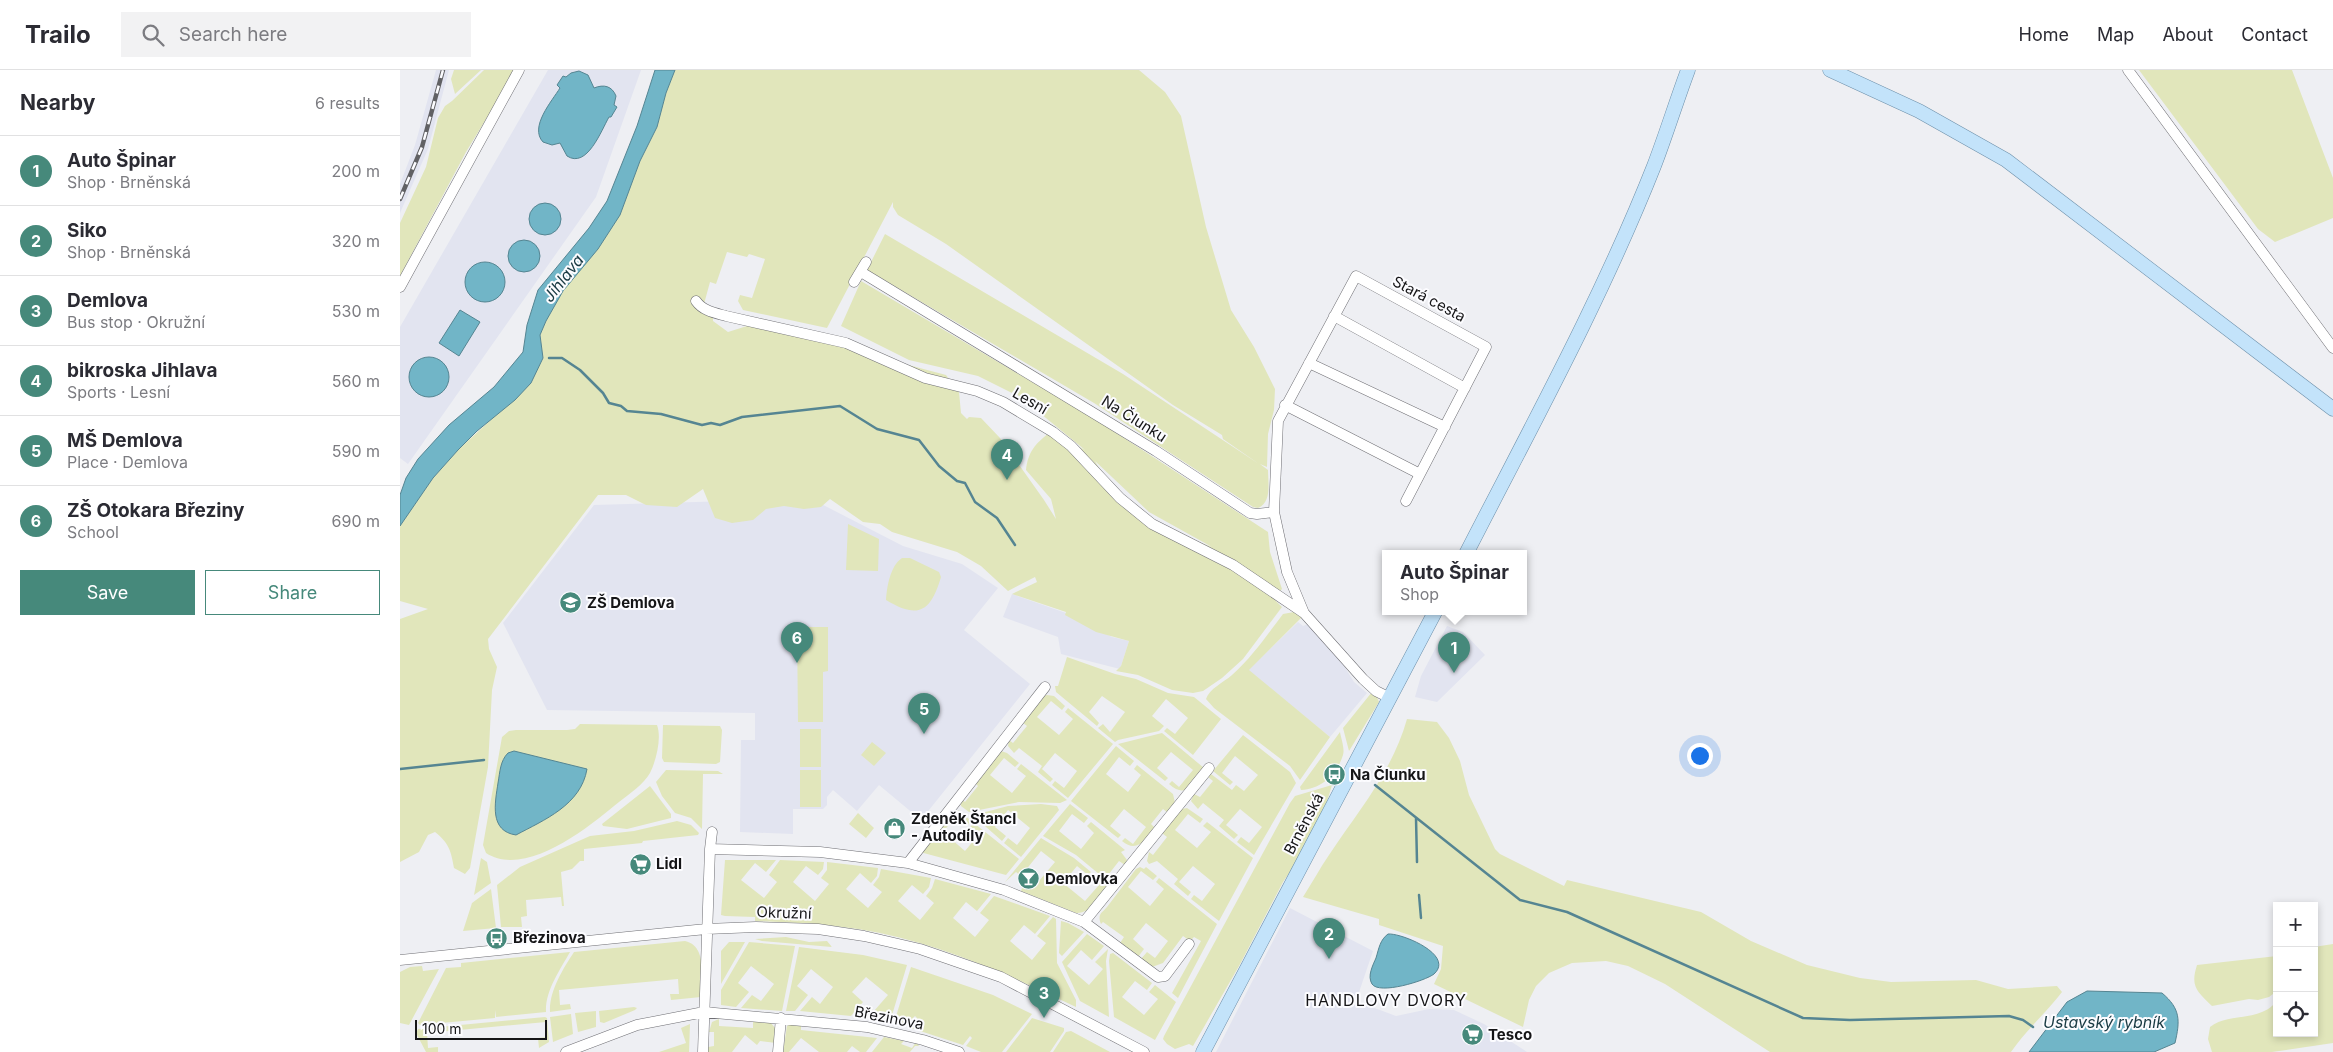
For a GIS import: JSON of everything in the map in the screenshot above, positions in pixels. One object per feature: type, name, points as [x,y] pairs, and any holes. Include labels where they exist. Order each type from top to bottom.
[{"type":"main road","points":[[1468,550],[1558,376],[1607,273],[1653,167],[1688,70]]},
{"type":"main road","points":[[1830,70],[1919,111],[2006,160],[2333,409]]},
{"type":"main road","name":"Brněnská","points":[[1203,1052],[1434,615]]},
{"type":"street","points":[[400,287],[519,70]]},
{"type":"street","points":[[2128,70],[2333,348]]},
{"type":"street","points":[[854,282],[866,262]]},
{"type":"street","name":"Na Člunku","points":[[861,272],[1148,446],[1250,513],[1274,512]]},
{"type":"street","name":"Stará cesta","points":[[1274,512],[1277,426],[1285,405],[1356,276],[1486,347],[1406,501]]},
{"type":"street","name":"Lesní","points":[[696,301],[700,306],[708,310],[726,316],[846,343],[925,378],[976,391],[1002,402],[1053,432],[1071,446],[1120,498],[1152,524],[1233,565],[1304,613]]},
{"type":"street","points":[[1334,316],[1465,388]]},
{"type":"street","points":[[1309,362],[1445,427]]},
{"type":"street","points":[[1285,405],[1420,474]]},
{"type":"street","points":[[1274,512],[1287,572],[1304,613],[1363,679],[1376,691],[1390,698]]},
{"type":"street","points":[[908,863],[1045,687]]},
{"type":"street","points":[[1084,922],[1209,768]]},
{"type":"street","points":[[703,1052],[706,929],[712,832]]},
{"type":"street","points":[[710,849],[820,852],[908,863],[1004,890],[1084,922],[1158,977],[1165,976],[1189,944]]},
{"type":"street","name":"Okružní","points":[[400,960],[706,929],[756,927],[818,929],[864,936],[920,949],[1001,977],[1144,1052]]},
{"type":"street","name":"Březinova","points":[[566,1052],[637,1025],[704,1012],[781,1018],[886,1030],[959,1052]]},
{"type":"street","points":[[778,1052],[781,1018]]},
{"type":"shaded area","points":[[436,70],[449,70],[428,149],[400,213],[400,184],[415,145]]},
{"type":"shaded area","points":[[548,70],[641,70],[596,197],[408,464],[400,458],[400,327]]},
{"type":"shaded area","points":[[796,491],[903,546],[962,564],[998,588],[964,630],[1030,684],[921,820],[879,785],[857,811],[833,790],[827,797],[827,805],[823,809],[793,809],[793,834],[740,832],[741,740],[755,740],[755,713],[547,710],[503,623],[594,505],[730,501]]},
{"type":"shaded area","points":[[1012,594],[1066,613],[1112,637],[1129,641],[1120,669],[1061,654],[1058,637],[1003,617]]},
{"type":"shaded area","points":[[1298,622],[1303,626],[1308,624],[1341,661],[1354,682],[1367,693],[1330,737],[1248,670]]},
{"type":"shaded area","points":[[1447,626],[1463,632],[1485,655],[1437,702],[1415,697],[1421,676]]},
{"type":"shaded area","points":[[1290,908],[1373,951],[1356,1001],[1396,1016],[1429,1009],[1454,1010],[1484,1024],[1527,1052],[1216,1052]]},
{"type":"green space","points":[[454,70],[481,70],[455,94],[451,79]]},
{"type":"green space","points":[[484,70],[516,70],[466,152],[400,276],[400,223],[426,167],[438,118],[445,106]]},
{"type":"green space","points":[[675,70],[1139,70],[1165,92],[1181,116],[1206,227],[1231,310],[1254,347],[1275,389],[1274,410],[1268,434],[1267,467],[1260,464],[1268,470],[1268,492],[1265,501],[1258,508],[1253,507],[1094,403],[867,270],[885,234],[1123,374],[1259,464],[1223,439],[1222,435],[1173,405],[946,244],[898,215],[893,207],[893,202],[827,328],[743,310],[738,301],[740,295],[752,298],[765,259],[749,254],[747,257],[727,252],[716,284],[710,282],[704,304],[720,314],[713,318],[713,321],[728,332],[747,326],[762,326],[946,375],[959,392],[961,413],[967,419],[969,417],[981,418],[1000,438],[1056,519],[1051,499],[1026,470],[1030,453],[1049,433],[1054,433],[1085,450],[1013,391],[1012,393],[978,376],[909,360],[841,326],[861,281],[1098,421],[1268,532],[1270,552],[1282,589],[1279,592],[1235,561],[1282,607],[1243,659],[1222,678],[1203,691],[1193,693],[1172,690],[1138,675],[1116,671],[1121,666],[1129,641],[1096,632],[1065,615],[1066,612],[1012,594],[1037,582],[1035,577],[1008,591],[981,566],[957,552],[892,532],[880,524],[863,522],[830,499],[821,507],[804,509],[784,506],[766,509],[753,520],[732,523],[715,518],[703,489],[677,507],[646,505],[626,495],[598,495],[488,639],[489,649],[497,667],[492,690],[488,767],[470,868],[465,874],[454,868],[449,848],[435,832],[428,835],[419,852],[400,862],[400,619],[428,609],[400,601],[400,526],[433,478],[458,450],[531,383],[543,358],[540,335],[546,321],[563,291],[598,249],[620,215],[640,161],[657,127],[666,93]],"holes":[[[1095,461],[1149,512],[1212,547],[1178,534],[1125,506],[1107,482]]]},
{"type":"green space","points":[[2139,70],[2292,70],[2333,178],[2333,218],[2275,242],[2258,229]]},
{"type":"green space","points":[[848,524],[879,539],[878,571],[846,570]]},
{"type":"green space","points":[[902,558],[910,558],[939,572],[941,577],[933,598],[922,609],[907,610],[886,600],[892,571]]},
{"type":"green space","points":[[1294,612],[1302,617],[1249,670],[1330,737],[1300,780],[1290,766],[1214,708],[1206,699],[1213,689],[1232,675],[1246,661],[1283,614]]},
{"type":"green space","points":[[797,627],[828,627],[828,671],[823,672],[823,722],[798,722]]},
{"type":"green space","points":[[1067,657],[1115,674],[1136,679],[1168,693],[1194,697],[1221,719],[1193,755],[1164,731],[1167,728],[1175,734],[1188,718],[1166,699],[1152,716],[1164,726],[1159,731],[1115,742],[1098,728],[1103,724],[1110,732],[1125,712],[1102,696],[1089,712],[1099,723],[1097,726],[1056,692],[1055,686],[1058,686]]},
{"type":"green space","points":[[1372,692],[1375,692],[1379,702],[1349,751],[1343,728]]},
{"type":"green space","points":[[1043,696],[1054,696],[1065,706],[1062,710],[1051,701],[1037,717],[1059,735],[1073,719],[1065,712],[1068,708],[1113,744],[1068,798],[1052,785],[1055,781],[1064,788],[1077,771],[1055,753],[1042,769],[1053,779],[1050,782],[1038,772],[1042,766],[1019,748],[1014,753],[1008,746],[1009,740],[1013,743],[1027,726],[1022,722]]},
{"type":"green space","points":[[1407,719],[1437,722],[1449,738],[1460,761],[1469,795],[1495,849],[1500,854],[1564,886],[1567,880],[1701,912],[1751,941],[1807,965],[1860,978],[1891,982],[1976,980],[2008,989],[2057,986],[2062,992],[2011,1052],[1770,1052],[1665,984],[1628,966],[1606,961],[1572,963],[1549,973],[1536,986],[1529,1000],[1523,1027],[1434,984],[1441,969],[1443,946],[1379,925],[1379,919],[1303,897],[1384,773],[1401,738]]},
{"type":"green space","points":[[580,724],[657,725],[659,736],[658,749],[650,773],[636,789],[592,824],[557,846],[538,855],[520,859],[502,859],[486,853],[483,845],[502,737],[509,731],[567,730],[575,729]]},
{"type":"green space","points":[[663,725],[720,726],[722,730],[720,762],[716,764],[664,762],[662,758]]},
{"type":"green space","points":[[800,729],[821,729],[821,767],[800,767]]},
{"type":"green space","points":[[1340,732],[1343,753],[1337,769],[1321,784],[1301,790],[1300,787]]},
{"type":"green space","points":[[1162,733],[1204,768],[1193,784],[1185,790],[1175,789],[1169,784],[1172,781],[1179,787],[1193,770],[1171,752],[1157,768],[1168,778],[1165,781],[1118,744]]},
{"type":"green space","points":[[1243,735],[1290,772],[1296,783],[1254,855],[1237,842],[1241,837],[1249,843],[1262,827],[1240,809],[1226,825],[1238,835],[1234,839],[1219,826],[1224,820],[1203,803],[1198,809],[1191,801],[1194,794],[1200,797],[1213,781],[1208,777],[1211,774],[1232,790],[1236,785],[1244,791],[1258,775],[1235,756],[1222,773],[1233,782],[1230,785],[1213,771]]},
{"type":"green space","points":[[872,742],[886,753],[874,766],[861,755]]},
{"type":"green space","points":[[1116,746],[1134,761],[1130,766],[1119,757],[1106,774],[1128,792],[1141,775],[1134,769],[1137,765],[1173,794],[1175,803],[1168,813],[1163,809],[1151,824],[1155,828],[1137,846],[1127,845],[1122,841],[1125,838],[1133,844],[1146,827],[1124,809],[1110,826],[1121,835],[1118,838],[1071,801]]},
{"type":"green space","points":[[1001,751],[1007,753],[1019,763],[1015,767],[1004,758],[990,775],[1012,793],[1026,776],[1017,769],[1021,764],[1067,800],[1060,803],[1019,802],[969,812],[961,806],[960,798],[965,802],[978,786],[973,781]]},
{"type":"green space","points":[[666,770],[718,771],[723,774],[703,774],[702,829],[691,818],[675,813],[662,796],[656,782]]},
{"type":"green space","points":[[800,770],[821,770],[821,807],[800,807]]},
{"type":"green space","points":[[1332,785],[1326,805],[1296,863],[1283,882],[1239,966],[1193,1046],[1189,1044],[1175,1049],[1167,1044],[1163,1039],[1164,1036],[1290,803],[1295,796]]},
{"type":"green space","points":[[650,786],[671,814],[671,818],[627,829],[603,826],[602,824]]},
{"type":"green space","points":[[1041,804],[1057,806],[1059,810],[1021,857],[1004,843],[1008,838],[1017,845],[1030,828],[1008,810],[995,827],[1006,836],[1002,841],[977,819],[978,814],[1008,806]]},
{"type":"green space","points":[[1070,804],[1088,818],[1084,823],[1072,814],[1059,831],[1081,849],[1094,833],[1087,826],[1091,822],[1125,850],[1121,852],[1127,860],[1125,865],[1119,861],[1105,879],[1076,855],[1043,836]]},
{"type":"green space","points":[[1187,808],[1203,819],[1200,823],[1188,814],[1175,830],[1197,848],[1211,832],[1203,826],[1207,822],[1253,858],[1219,921],[1191,899],[1194,895],[1202,901],[1215,884],[1193,866],[1179,882],[1191,892],[1188,896],[1174,884],[1178,879],[1157,861],[1149,864],[1147,861],[1149,852],[1153,855],[1167,837],[1162,833],[1182,809]]},
{"type":"green space","points":[[953,809],[960,811],[971,821],[968,825],[956,816],[943,832],[965,851],[979,834],[970,827],[974,823],[1019,859],[1006,875],[916,851]]},
{"type":"green space","points":[[858,813],[874,828],[866,838],[849,824]]},
{"type":"green space","points":[[677,821],[691,825],[699,833],[698,835],[584,849],[584,861],[580,861],[572,869],[561,872],[564,906],[562,906],[561,897],[526,900],[527,916],[521,917],[522,927],[501,927],[497,885],[520,867],[590,836],[634,831]]},
{"type":"green space","points":[[1041,838],[1074,858],[1091,872],[1088,875],[1077,866],[1063,883],[1085,901],[1099,885],[1092,878],[1095,875],[1108,885],[1095,904],[1086,911],[1076,913],[1021,891],[1022,888],[1030,884],[1034,887],[1055,862],[1041,851],[1021,876],[1016,872],[1005,882]]},
{"type":"green space","points":[[481,858],[487,862],[491,883],[474,895]]},
{"type":"green space","points":[[725,860],[776,860],[766,872],[755,863],[741,880],[764,898],[777,882],[769,875],[780,860],[824,862],[823,869],[818,875],[806,866],[793,882],[815,901],[829,884],[821,878],[827,870],[827,862],[878,868],[877,876],[871,883],[860,873],[846,889],[868,908],[882,892],[873,885],[879,877],[881,869],[931,878],[929,887],[923,894],[912,885],[898,901],[920,920],[934,903],[926,896],[932,888],[935,879],[991,894],[977,911],[966,902],[953,918],[975,937],[989,920],[980,913],[994,896],[1050,916],[1035,934],[1024,925],[1010,941],[1032,960],[1046,943],[1037,936],[1053,917],[1056,919],[1057,963],[1076,1000],[1076,1007],[970,960],[887,934],[832,926],[755,921],[755,917],[721,915]]},
{"type":"green space","points":[[1140,867],[1144,869],[1146,867],[1157,876],[1153,880],[1141,871],[1128,887],[1150,906],[1164,889],[1156,882],[1159,878],[1217,924],[1178,998],[1172,993],[1201,941],[1194,937],[1190,941],[1183,936],[1163,963],[1152,967],[1141,959],[1147,952],[1155,958],[1168,941],[1146,923],[1133,939],[1144,949],[1138,957],[1120,943],[1124,937],[1103,922],[1101,924],[1100,921],[1101,914],[1136,869]]},
{"type":"green space","points":[[491,889],[496,928],[463,931],[472,903]]},
{"type":"green space","points":[[1061,921],[1084,932],[1062,956],[1059,953]]},
{"type":"green space","points":[[1087,934],[1104,946],[1092,960],[1081,950],[1067,966],[1089,985],[1103,969],[1095,962],[1108,949],[1106,961],[1109,1017],[1080,1001],[1062,962]]},
{"type":"green space","points":[[786,937],[809,942],[827,941],[832,947],[755,939]]},
{"type":"green space","points":[[685,941],[697,949],[700,956],[702,964],[701,997],[671,1000],[670,994],[679,994],[678,979],[559,990],[560,1005],[570,1004],[571,1009],[550,1012],[554,988],[574,952]]},
{"type":"green space","points":[[729,942],[745,942],[721,984],[721,951]]},
{"type":"green space","points":[[749,942],[795,946],[782,1011],[741,1008],[752,995],[761,1001],[774,984],[751,966],[738,983],[749,992],[736,1007],[721,1005],[721,990]]},
{"type":"green space","points":[[2333,944],[2333,1043],[2272,1052],[2212,1052],[2208,1039],[2210,1027],[2218,1022],[2262,1012],[2273,1005],[2273,1037],[2318,1037],[2318,946]]},
{"type":"green space","points":[[799,947],[863,955],[907,965],[890,1022],[856,1016],[866,1005],[874,1011],[888,995],[866,977],[852,992],[863,1002],[851,1016],[800,1011],[812,997],[820,1004],[833,987],[811,969],[797,986],[808,995],[795,1011],[786,1011]]},
{"type":"green space","points":[[570,952],[548,996],[546,1012],[496,1017],[495,1010],[495,1018],[420,1025],[418,1023],[446,968],[461,967],[461,963]]},
{"type":"green space","points":[[1113,953],[1152,983],[1147,990],[1135,981],[1122,997],[1144,1015],[1158,999],[1149,992],[1155,985],[1176,1002],[1155,1040],[1114,1017],[1109,961],[1110,954]]},
{"type":"green space","points":[[2273,956],[2273,994],[2258,1000],[2249,999],[2212,1006],[2196,988],[2194,979],[2197,965]]},
{"type":"green space","points":[[422,966],[423,971],[439,969],[409,1025],[400,1023],[400,972],[410,967]]},
{"type":"green space","points":[[911,967],[993,995],[1032,1014],[1002,1052],[981,1052],[966,1046],[972,1038],[970,1036],[963,1045],[911,1028],[918,1019],[915,1016],[906,1026],[894,1023]]},
{"type":"green space","points":[[637,1008],[604,1023],[600,1022],[599,1011]]},
{"type":"green space","points":[[596,1011],[596,1027],[578,1032],[575,1013]]},
{"type":"green space","points":[[571,1014],[573,1034],[553,1042],[550,1017]]},
{"type":"green space","points":[[547,1018],[549,1042],[539,1048],[538,1038],[547,1037],[546,1022],[427,1033],[428,1048],[438,1047],[438,1052],[426,1052],[416,1033],[418,1029]]},
{"type":"green space","points":[[1032,1018],[1064,1028],[1064,1031],[1050,1052],[1006,1052]]},
{"type":"green space","points":[[719,1019],[719,1026],[753,1028],[753,1021],[770,1022],[776,1029],[776,1043],[760,1041],[757,1045],[745,1035],[732,1052],[708,1052],[708,1047],[714,1046],[714,1032],[709,1032],[712,1022]]},
{"type":"green space","points":[[690,1024],[689,1052],[659,1052],[686,1043],[681,1028]]},
{"type":"green space","points":[[791,1024],[801,1025],[801,1030],[877,1038],[866,1052],[860,1052],[852,1046],[847,1052],[819,1052],[801,1038],[789,1052],[783,1052],[787,1026]]},
{"type":"green space","points":[[1071,1031],[1110,1052],[1053,1052],[1066,1032]]},
{"type":"green space","points":[[884,1037],[904,1041],[901,1044],[912,1048],[916,1042],[919,1046],[915,1046],[910,1052],[872,1052]]},
{"type":"water","name":"Jihlava","points":[[655,70],[675,70],[666,93],[657,127],[640,161],[620,215],[598,249],[563,291],[546,321],[540,335],[543,358],[531,383],[515,400],[477,431],[458,450],[433,478],[400,526],[400,495],[406,478],[418,459],[449,425],[494,387],[523,352],[527,325],[538,290],[589,228],[607,201],[637,126]]},
{"type":"water","points":[[579,71],[588,75],[594,88],[604,86],[610,88],[616,96],[614,105],[617,107],[592,147],[581,157],[574,159],[567,156],[560,143],[552,145],[543,142],[539,136],[539,129],[543,114],[560,88],[557,85],[563,76],[566,77],[571,73]]},
{"type":"water","points":[[545,203],[557,207],[561,219],[557,231],[545,235],[533,231],[529,219],[533,207]]},
{"type":"water","points":[[524,240],[536,244],[540,256],[536,268],[524,272],[512,268],[508,256],[512,244]]},
{"type":"water","points":[[489,262],[496,265],[502,271],[505,282],[504,290],[496,299],[489,302],[481,302],[474,299],[466,290],[465,278],[468,271],[477,263]]},
{"type":"water","points":[[460,310],[480,322],[459,356],[439,343]]},
{"type":"water","points":[[433,357],[440,360],[446,366],[449,377],[448,385],[440,394],[433,397],[425,397],[418,394],[410,385],[409,373],[412,366],[421,358]]},
{"type":"water","points":[[514,751],[587,769],[583,782],[569,802],[549,817],[516,835],[501,828],[495,807],[502,763],[508,753]]},
{"type":"water","points":[[1388,934],[1404,937],[1424,946],[1438,960],[1439,967],[1434,974],[1422,980],[1392,988],[1376,987],[1372,984],[1370,974],[1372,967],[1381,942]]},
{"type":"water","name":"Ustavský rybník","points":[[2087,991],[2162,993],[2173,1004],[2178,1016],[2175,1043],[2154,1052],[2029,1052],[2067,1002]]},
{"type":"waterway","points":[[549,358],[562,358],[580,370],[603,393],[609,403],[621,406],[627,411],[661,414],[702,425],[711,423],[720,425],[742,417],[840,406],[877,429],[919,440],[939,466],[957,481],[965,483],[975,502],[997,518],[1015,545]]},
{"type":"waterway","points":[[400,769],[484,760]]},
{"type":"waterway","points":[[1375,785],[1520,900],[1567,912],[1803,1018],[1850,1020],[2009,1016],[2023,1020],[2033,1027]]},
{"type":"waterway","points":[[1416,818],[1417,862]]},
{"type":"waterway","points":[[1419,895],[1421,918]]},
{"type":"railway","points":[[400,199],[422,147],[443,70]]},
{"type":"place","name":"bikroska Jihlava","points":[[1007,480]]},
{"type":"place","name":"ZŠ Demlova","points":[[571,603]]},
{"type":"place","name":"ZŠ Otokara Březiny","points":[[797,663]]},
{"type":"place","name":"Auto Špinar","points":[[1454,673]]},
{"type":"place","name":"MŠ Demlova","points":[[924,734]]},
{"type":"place","name":"Na Člunku","points":[[1334,775]]},
{"type":"place","name":"Zdeněk Štancl - Autodíly","points":[[895,828]]},
{"type":"place","name":"Lidl","points":[[640,864]]},
{"type":"place","name":"Demlovka","points":[[1029,879]]},
{"type":"place","name":"Březinova","points":[[497,938]]},
{"type":"place","name":"Siko","points":[[1329,959]]},
{"type":"place","name":"Demlova","points":[[1044,1018]]},
{"type":"place","name":"Tesco","points":[[1472,1035]]},
{"type":"district","name":"HANDLOVY DVORY","points":[[1386,1000]]}]
